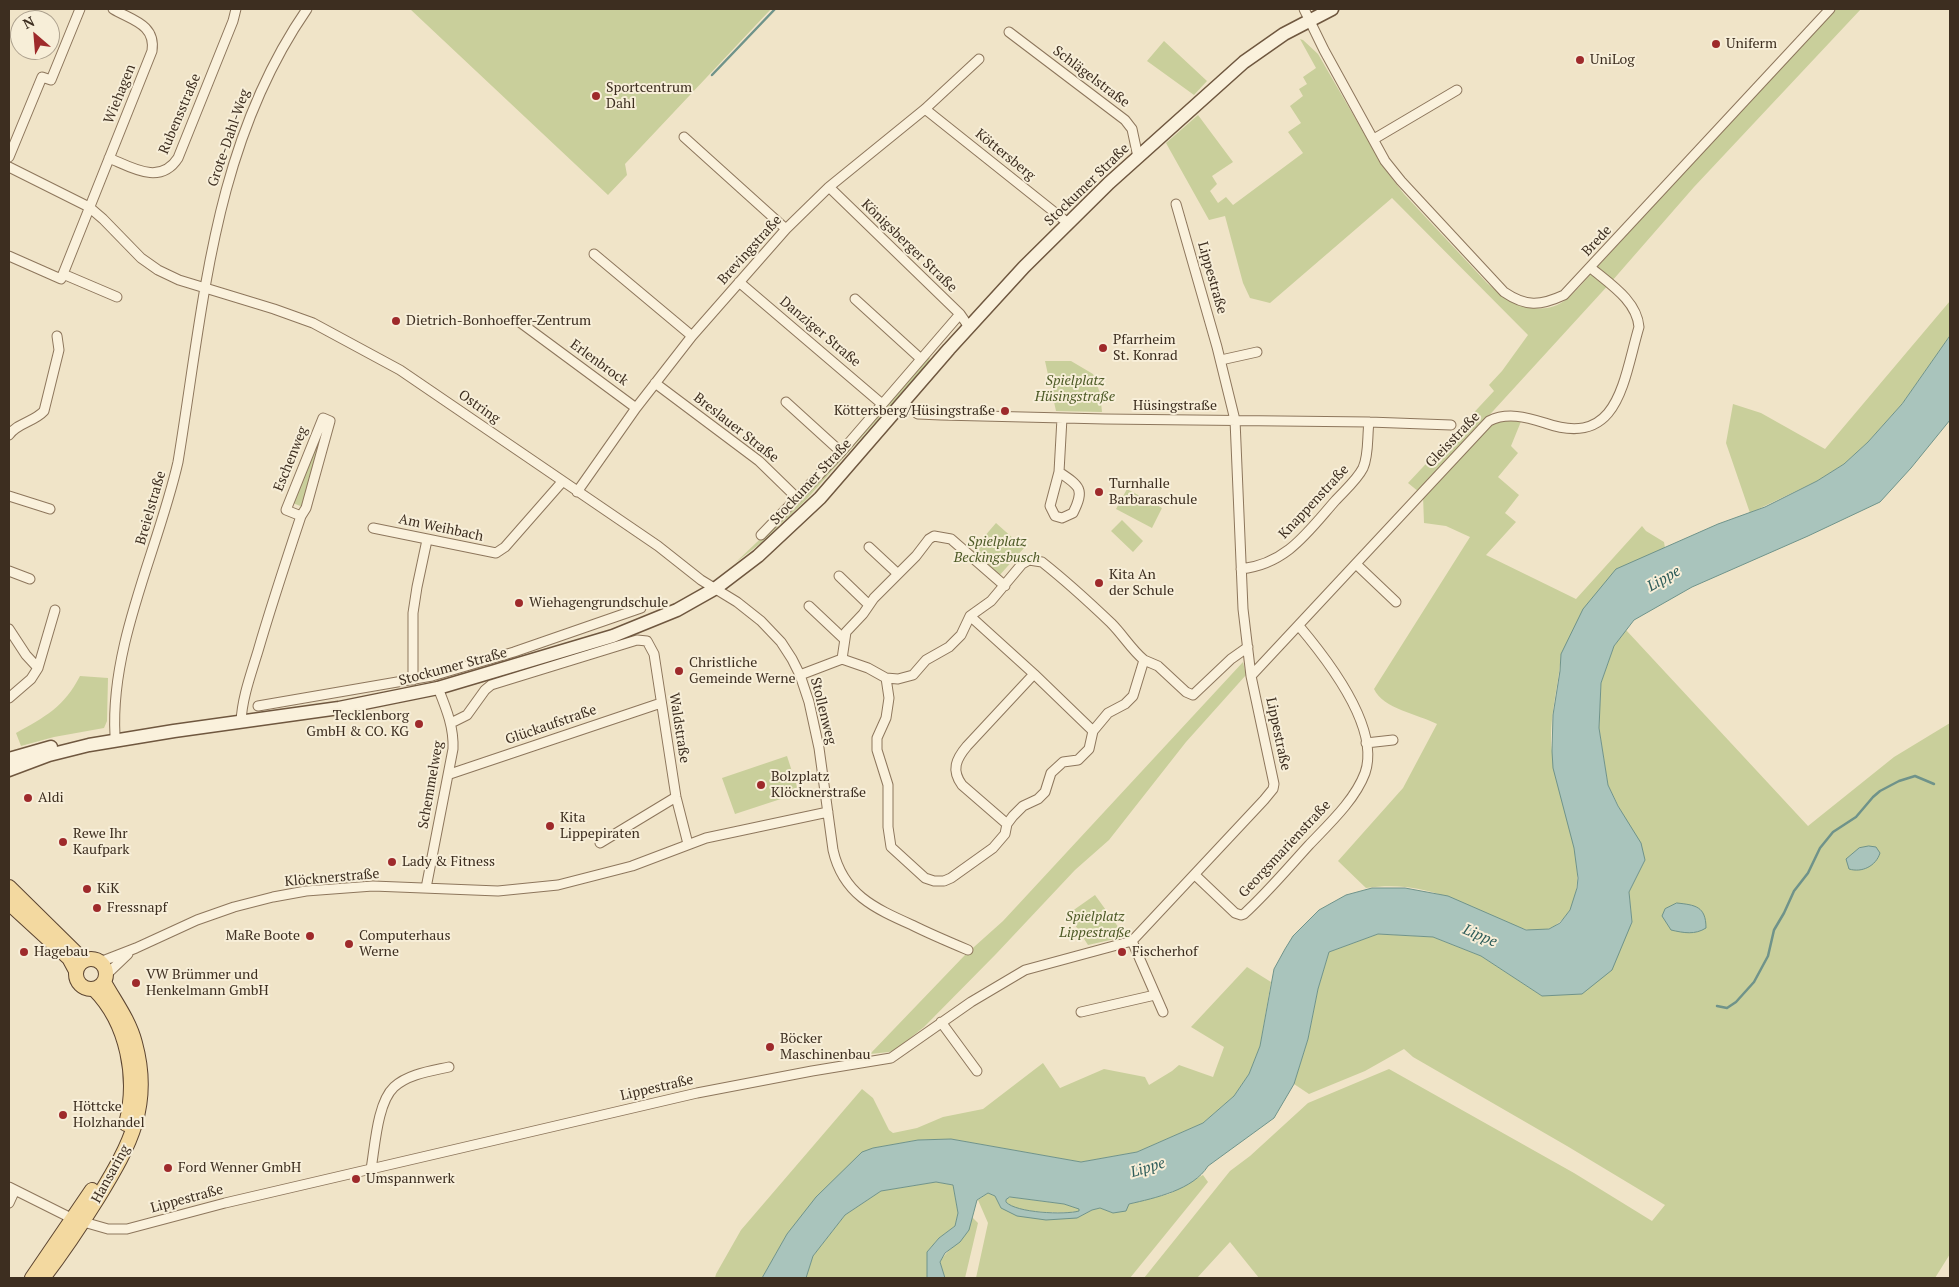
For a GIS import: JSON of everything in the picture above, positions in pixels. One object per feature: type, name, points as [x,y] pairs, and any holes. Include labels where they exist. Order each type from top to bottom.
[{"type":"main road","name":"Stockumer Straße","points":[[9,770],[70,750],[174,731],[339,708],[438,688],[613,636],[677,610],[716,588],[758,556],[820,498],[969,327],[1024,267],[1138,157],[1244,62],[1284,34],[1307,14],[1332,9]]},
{"type":"main road","name":"Stockumer Straße","points":[[9,759],[41,749],[115,735],[133,732],[174,731]]},
{"type":"main road","points":[[9,888],[76,953],[86,960]]},
{"type":"main road","name":"Hansaring","points":[[9,903],[69,958],[81,986],[87,989],[101,977],[128,1023],[135,1043],[141,1096],[138,1114],[123,1157],[78,1221]]},
{"type":"main road","points":[[76,971],[80,964],[86,960],[93,960],[101,977]]},
{"type":"main road","points":[[32,1278],[78,1221]]},
{"type":"main road","points":[[43,1278],[78,1221]]},
{"type":"street","points":[[9,157],[42,77],[52,80],[80,9]]},
{"type":"street","name":"Wiehagen","points":[[63,274],[153,45],[151,33],[145,25],[113,9]]},
{"type":"street","name":"Rubensstraße","points":[[109,158],[150,174],[160,173],[172,166],[178,158],[226,39],[236,9]]},
{"type":"street","name":"Grote-Dahl-Weg","points":[[206,287],[222,201],[241,139],[252,109],[276,58],[307,9]]},
{"type":"street","name":"Brede","points":[[1307,14],[1385,161],[1400,181],[1504,292],[1516,300],[1538,304],[1564,296],[1830,9]]},
{"type":"street","name":"Schlägelstraße","points":[[1009,32],[1125,120],[1132,129],[1138,157]]},
{"type":"street","name":"Brevingstraße","points":[[577,492],[636,408],[692,336],[786,229],[829,187],[925,109],[979,59]]},
{"type":"street","points":[[1374,139],[1457,90]]},
{"type":"street","name":"Köttersberg","points":[[925,109],[1068,223]]},
{"type":"street","points":[[684,137],[786,229]]},
{"type":"street","points":[[9,168],[89,207],[141,258],[158,270],[178,280],[206,287]]},
{"type":"street","name":"Königsberger Straße","points":[[829,187],[960,314],[969,327]]},
{"type":"street","name":"Lippestraße","points":[[9,1203],[12,1189],[78,1221],[114,1230],[127,1229],[225,1203],[697,1093],[891,1058],[941,1022],[1010,978],[1032,967],[1110,949],[1132,941],[1273,789],[1272,772],[1251,676],[1248,647],[1241,569],[1235,420],[1221,360],[1176,204]]},
{"type":"street","points":[[594,254],[692,336]]},
{"type":"street","points":[[9,256],[61,279],[63,274],[117,296]]},
{"type":"street","name":"Gleisstraße","points":[[1251,676],[1489,421],[1503,416],[1516,416],[1531,418],[1565,429],[1578,430],[1590,428],[1606,416],[1619,396],[1639,327],[1638,317],[1635,309],[1626,299],[1590,268]]},
{"type":"street","name":"Danziger Straße","points":[[739,282],[882,404]]},
{"type":"street","name":"Ostring","points":[[206,287],[313,324],[356,345],[430,390],[658,546],[701,580],[716,588]]},
{"type":"street","name":"Breielstraße","points":[[115,735],[116,692],[123,653],[176,472],[206,287]]},
{"type":"street","points":[[855,299],[921,359]]},
{"type":"street","name":"Stockumer Straße","points":[[761,535],[841,452],[960,314]]},
{"type":"street","name":"Erlenbrock","points":[[521,323],[636,408]]},
{"type":"street","points":[[10,432],[44,411],[59,350],[57,336]]},
{"type":"street","points":[[1221,360],[1258,352]]},
{"type":"street","name":"Breslauer Straße","points":[[656,384],[759,461],[798,498]]},
{"type":"street","name":"Stockumer Straße","points":[[786,402],[841,452]]},
{"type":"street","name":"Hüsingstraße","points":[[903,403],[918,414],[1369,422],[1451,426]]},
{"type":"street","name":"Eschenweg","points":[[241,722],[241,710],[250,675],[301,516],[306,508],[330,422],[323,418],[286,510],[301,516]]},
{"type":"street","points":[[1059,472],[1077,484],[1080,491],[1073,513],[1062,518],[1052,513],[1050,506],[1059,472],[1062,418]]},
{"type":"street","name":"Knappenstraße","points":[[1241,569],[1266,564],[1289,550],[1357,477],[1365,461],[1369,422]]},
{"type":"street","name":"Am Weihbach","points":[[373,528],[496,553],[501,551],[562,482]]},
{"type":"street","points":[[9,496],[50,509]]},
{"type":"street","points":[[842,659],[846,632],[929,539],[934,536],[951,539],[1005,586]]},
{"type":"street","points":[[413,680],[413,613],[427,540]]},
{"type":"street","points":[[868,547],[898,574]]},
{"type":"street","points":[[800,675],[842,659],[868,668],[886,678],[898,679],[913,675],[934,655],[950,647],[960,635],[970,616],[991,601],[1022,564],[1029,560],[1042,562],[1110,622],[1133,650],[1144,660],[1158,666],[1186,692],[1193,694],[1231,659],[1248,647]]},
{"type":"street","points":[[1356,564],[1396,602]]},
{"type":"street","points":[[9,570],[30,579]]},
{"type":"street","points":[[839,576],[869,605]]},
{"type":"street","name":"Stollenweg","points":[[716,588],[761,621],[781,642],[800,675],[815,724],[833,850],[838,867],[851,888],[871,906],[885,914],[968,950]]},
{"type":"street","points":[[809,606],[844,639]]},
{"type":"street","name":"Stockumer Straße","points":[[258,706],[413,680],[471,666],[641,608]]},
{"type":"street","points":[[9,698],[31,679],[38,668],[55,610]]},
{"type":"street","points":[[970,616],[1093,731]]},
{"type":"street","name":"Georgsmarienstraße","points":[[1195,875],[1235,913],[1244,914],[1320,833],[1360,784],[1367,764],[1366,744],[1355,707],[1341,680],[1323,654],[1299,626]]},
{"type":"street","points":[[9,629],[38,668]]},
{"type":"street","name":"Stockumer Straße","points":[[451,723],[467,715],[484,690],[491,685],[642,639]]},
{"type":"street","name":"Waldstraße","points":[[642,639],[650,644],[654,654],[676,798],[688,844]]},
{"type":"street","points":[[886,678],[889,698],[886,718],[877,738],[876,750],[888,786],[888,827],[891,847],[925,878],[934,881],[944,881],[958,874],[970,863],[993,848],[1005,834],[1007,824],[1013,816],[1024,806],[1038,799],[1044,792],[1051,774],[1063,762],[1078,760],[1088,749],[1093,731],[1108,713],[1125,704],[1133,696],[1144,660]]},
{"type":"street","points":[[1007,824],[962,785],[958,779],[955,766],[957,758],[967,746],[1034,674]]},
{"type":"street","name":"Schemmelweg","points":[[426,888],[450,774],[453,744],[451,723],[438,688]]},
{"type":"street","name":"Glückaufstraße","points":[[450,774],[661,703]]},
{"type":"street","points":[[1366,744],[1393,740]]},
{"type":"street","points":[[600,843],[676,798]]},
{"type":"street","name":"Klöcknerstraße","points":[[101,977],[136,948],[197,920],[234,907],[273,897],[306,891],[373,886],[498,891],[558,885],[632,866],[688,844],[728,833],[828,812]]},
{"type":"street","points":[[1132,941],[1163,1012]]},
{"type":"street","name":"Klöcknerstraße","points":[[101,977],[136,948]]},
{"type":"street","points":[[1081,1012],[1155,995]]},
{"type":"street","points":[[941,1022],[977,1071]]},
{"type":"street","points":[[371,1169],[380,1114],[388,1094],[394,1086],[414,1076],[449,1067]]},
{"type":"green space","name":"Sportcentrum Dahl","points":[[410,9],[771,9],[625,164],[627,175],[608,195]]},
{"type":"green space","points":[[1834,9],[1861,9],[1694,187],[1612,281],[1419,492],[1408,483],[1494,391],[1489,385],[1502,371],[1528,335],[1392,198],[1270,303],[1250,298],[1243,283],[1225,216],[1209,220],[1166,143],[1198,115],[1233,162],[1212,176],[1217,184],[1210,191],[1218,203],[1226,197],[1233,205],[1303,153],[1288,132],[1301,123],[1290,106],[1303,96],[1299,89],[1307,84],[1303,77],[1316,68],[1300,39],[1303,40],[1318,54],[1384,168],[1404,194],[1487,283],[1515,302],[1525,306],[1546,308],[1557,305],[1576,291]]},
{"type":"green space","points":[[1164,41],[1207,81],[1194,95],[1147,61]]},
{"type":"green space","points":[[1950,301],[1950,336],[1902,404],[1868,442],[1844,464],[1817,481],[1750,513],[1726,443],[1733,404],[1761,413],[1825,449]]},
{"type":"green space","points":[[928,357],[930,358],[928,363],[805,501],[761,543],[735,563],[799,502]]},
{"type":"green space","name":"Spielplatz Hüsingstraße","points":[[1045,361],[1071,361],[1093,374],[1100,393],[1102,412],[1056,411]]},
{"type":"green space","points":[[1522,419],[1511,446],[1518,453],[1498,477],[1519,495],[1505,513],[1516,522],[1486,555],[1576,599],[1642,526],[1646,531],[1664,542],[1665,548],[1655,553],[1561,654],[1551,727],[1551,740],[1556,770],[1574,842],[1577,867],[1576,890],[1570,909],[1557,924],[1549,929],[1540,930],[1521,928],[1465,904],[1428,891],[1389,886],[1366,888],[1338,861],[1403,788],[1437,724],[1385,702],[1374,689],[1470,537],[1446,526],[1424,523],[1423,496],[1488,427],[1498,421]]},
{"type":"green space","points":[[314,442],[318,444],[303,507],[290,502]]},
{"type":"green space","points":[[1127,489],[1162,508],[1152,528],[1116,509]]},
{"type":"green space","points":[[1122,520],[1143,541],[1133,552],[1111,531]]},
{"type":"green space","name":"Spielplatz Beckingsbusch","points":[[996,523],[1024,548],[998,577],[971,552]]},
{"type":"green space","points":[[1626,630],[1808,826],[1894,757],[1950,723],[1950,1254],[1935,1278],[1259,1278],[1230,1242],[1197,1278],[1144,1278],[1230,1171],[1250,1156],[1308,1103],[1389,1069],[1574,1173],[1652,1221],[1665,1205],[1413,1057],[1404,1049],[1365,1071],[1309,1094],[1294,1084],[1308,1039],[1318,989],[1329,952],[1378,934],[1433,937],[1481,956],[1542,996],[1632,923],[1629,892],[1645,860],[1608,785],[1599,728],[1601,683],[1614,646]]},
{"type":"green space","points":[[1243,662],[1246,675],[1186,742],[1109,840],[1075,870],[924,1027],[895,1050],[870,1054],[965,955],[1003,921]]},
{"type":"green space","points":[[80,676],[108,678],[107,721],[104,728],[54,737],[21,746],[16,733],[53,710],[67,696]]},
{"type":"green space","name":"Bolzplatz Klöcknerstraße","points":[[787,756],[799,793],[735,814],[722,778]]},
{"type":"green space","name":"Spielplatz Lippestraße","points":[[1095,895],[1124,935],[1119,938],[1088,945],[1068,914]]},
{"type":"green space","points":[[1247,967],[1271,982],[1260,1046],[1249,1074],[1234,1096],[1203,1123],[1137,1152],[1081,1162],[951,1139],[918,1140],[873,1148],[787,1234],[762,1278],[715,1278],[741,1230],[862,1089],[873,1098],[889,1130],[893,1133],[917,1128],[943,1117],[983,1109],[1043,1063],[1060,1088],[1104,1069],[1145,1077],[1149,1085],[1179,1065],[1213,1077],[1224,1047],[1191,1027]]},
{"type":"green space","points":[[1203,1175],[1208,1182],[1130,1278],[976,1278],[988,1223],[978,1200],[988,1193],[995,1196],[1001,1208],[1077,1218],[1100,1208],[1113,1213],[1129,1204],[1169,1194]]},
{"type":"green space","points":[[936,1182],[953,1185],[958,1213],[955,1226],[939,1238],[927,1252],[927,1278],[806,1278],[813,1256],[845,1215],[881,1191]]},
{"type":"green space","points":[[1009,1197],[1064,1204],[1080,1209],[1073,1212],[1056,1212],[1013,1208],[1007,1203],[1006,1200]]},
{"type":"green space","points":[[972,1217],[978,1223],[965,1278],[945,1278],[940,1262],[949,1250],[967,1233]]},
{"type":"water","name":"Lippe","points":[[1950,336],[1950,420],[1911,468],[1880,502],[1692,587],[1634,620],[1614,646],[1601,683],[1599,728],[1608,785],[1618,806],[1641,843],[1645,860],[1629,892],[1632,922],[1612,970],[1582,994],[1542,996],[1481,956],[1433,937],[1378,934],[1329,952],[1318,989],[1308,1039],[1294,1084],[1274,1118],[1208,1166],[1193,1181],[1183,1187],[1161,1196],[1129,1204],[1126,1211],[1113,1213],[1100,1208],[1077,1218],[1046,1220],[1017,1216],[1001,1208],[995,1196],[988,1193],[977,1200],[969,1230],[960,1242],[945,1253],[940,1262],[945,1278],[927,1278],[927,1252],[939,1238],[955,1226],[958,1213],[953,1185],[936,1182],[881,1191],[845,1215],[813,1256],[806,1278],[762,1278],[787,1234],[816,1197],[862,1152],[873,1148],[918,1140],[951,1139],[1081,1162],[1137,1152],[1203,1123],[1234,1096],[1249,1074],[1260,1046],[1274,969],[1293,936],[1319,910],[1346,895],[1372,888],[1405,888],[1448,896],[1526,930],[1549,929],[1560,923],[1570,910],[1578,878],[1574,848],[1553,768],[1553,715],[1561,654],[1583,609],[1616,569],[1718,524],[1765,507],[1817,481],[1844,464],[1868,442],[1902,404]],"holes":[[[1010,1197],[1064,1204],[1079,1209],[1079,1211],[1052,1213],[1030,1211],[1011,1206],[1006,1200]]]},
{"type":"water","points":[[1876,847],[1880,853],[1875,862],[1863,869],[1849,869],[1846,859],[1859,848]]},
{"type":"water","points":[[1677,903],[1694,906],[1702,911],[1706,928],[1698,932],[1689,933],[1671,930],[1662,916],[1665,909]]},
{"type":"waterway","points":[[712,75],[775,9]]},
{"type":"waterway","points":[[1717,1006],[1727,1008],[1736,1002],[1754,982],[1768,956],[1774,930],[1794,891],[1808,873],[1820,848],[1833,832],[1856,817],[1880,791],[1899,781],[1915,776],[1934,784]]},
{"type":"place","name":"Uniferm","points":[[1716,44]]},
{"type":"place","name":"UniLog","points":[[1580,60]]},
{"type":"place","name":"Sportcentrum Dahl","points":[[596,96]]},
{"type":"place","name":"Dietrich-Bonhoeffer-Zentrum","points":[[396,321]]},
{"type":"place","name":"Pfarrheim St. Konrad","points":[[1103,348]]},
{"type":"place","name":"Köttersberg/Hüsingstraße","points":[[1005,411]]},
{"type":"place","name":"Turnhalle Barbaraschule","points":[[1099,492]]},
{"type":"place","name":"Kita An der Schule","points":[[1099,583]]},
{"type":"place","name":"Wiehagengrundschule","points":[[519,603]]},
{"type":"place","name":"Christliche Gemeinde Werne","points":[[679,671]]},
{"type":"place","name":"Tecklenborg GmbH & CO. KG","points":[[419,724]]},
{"type":"place","name":"Bolzplatz Klöcknerstraße","points":[[761,785]]},
{"type":"place","name":"Aldi","points":[[28,798]]},
{"type":"place","name":"Kita Lippepiraten","points":[[550,826]]},
{"type":"place","name":"Rewe Ihr Kaufpark","points":[[63,842]]},
{"type":"place","name":"Lady & Fitness","points":[[392,862]]},
{"type":"place","name":"KiK","points":[[87,889]]},
{"type":"place","name":"Fressnapf","points":[[97,908]]},
{"type":"place","name":"MaRe Boote","points":[[310,936]]},
{"type":"place","name":"Computerhaus Werne","points":[[349,944]]},
{"type":"place","name":"Hagebau","points":[[24,952]]},
{"type":"place","name":"Fischerhof","points":[[1122,952]]},
{"type":"place","name":"VW Brümmer und Henkelmann GmbH","points":[[136,983]]},
{"type":"place","name":"Böcker Maschinenbau","points":[[770,1047]]},
{"type":"place","name":"Höttcke Holzhandel","points":[[63,1115]]},
{"type":"place","name":"Ford Wenner GmbH","points":[[168,1168]]},
{"type":"place","name":"Umspannwerk","points":[[356,1179]]}]
